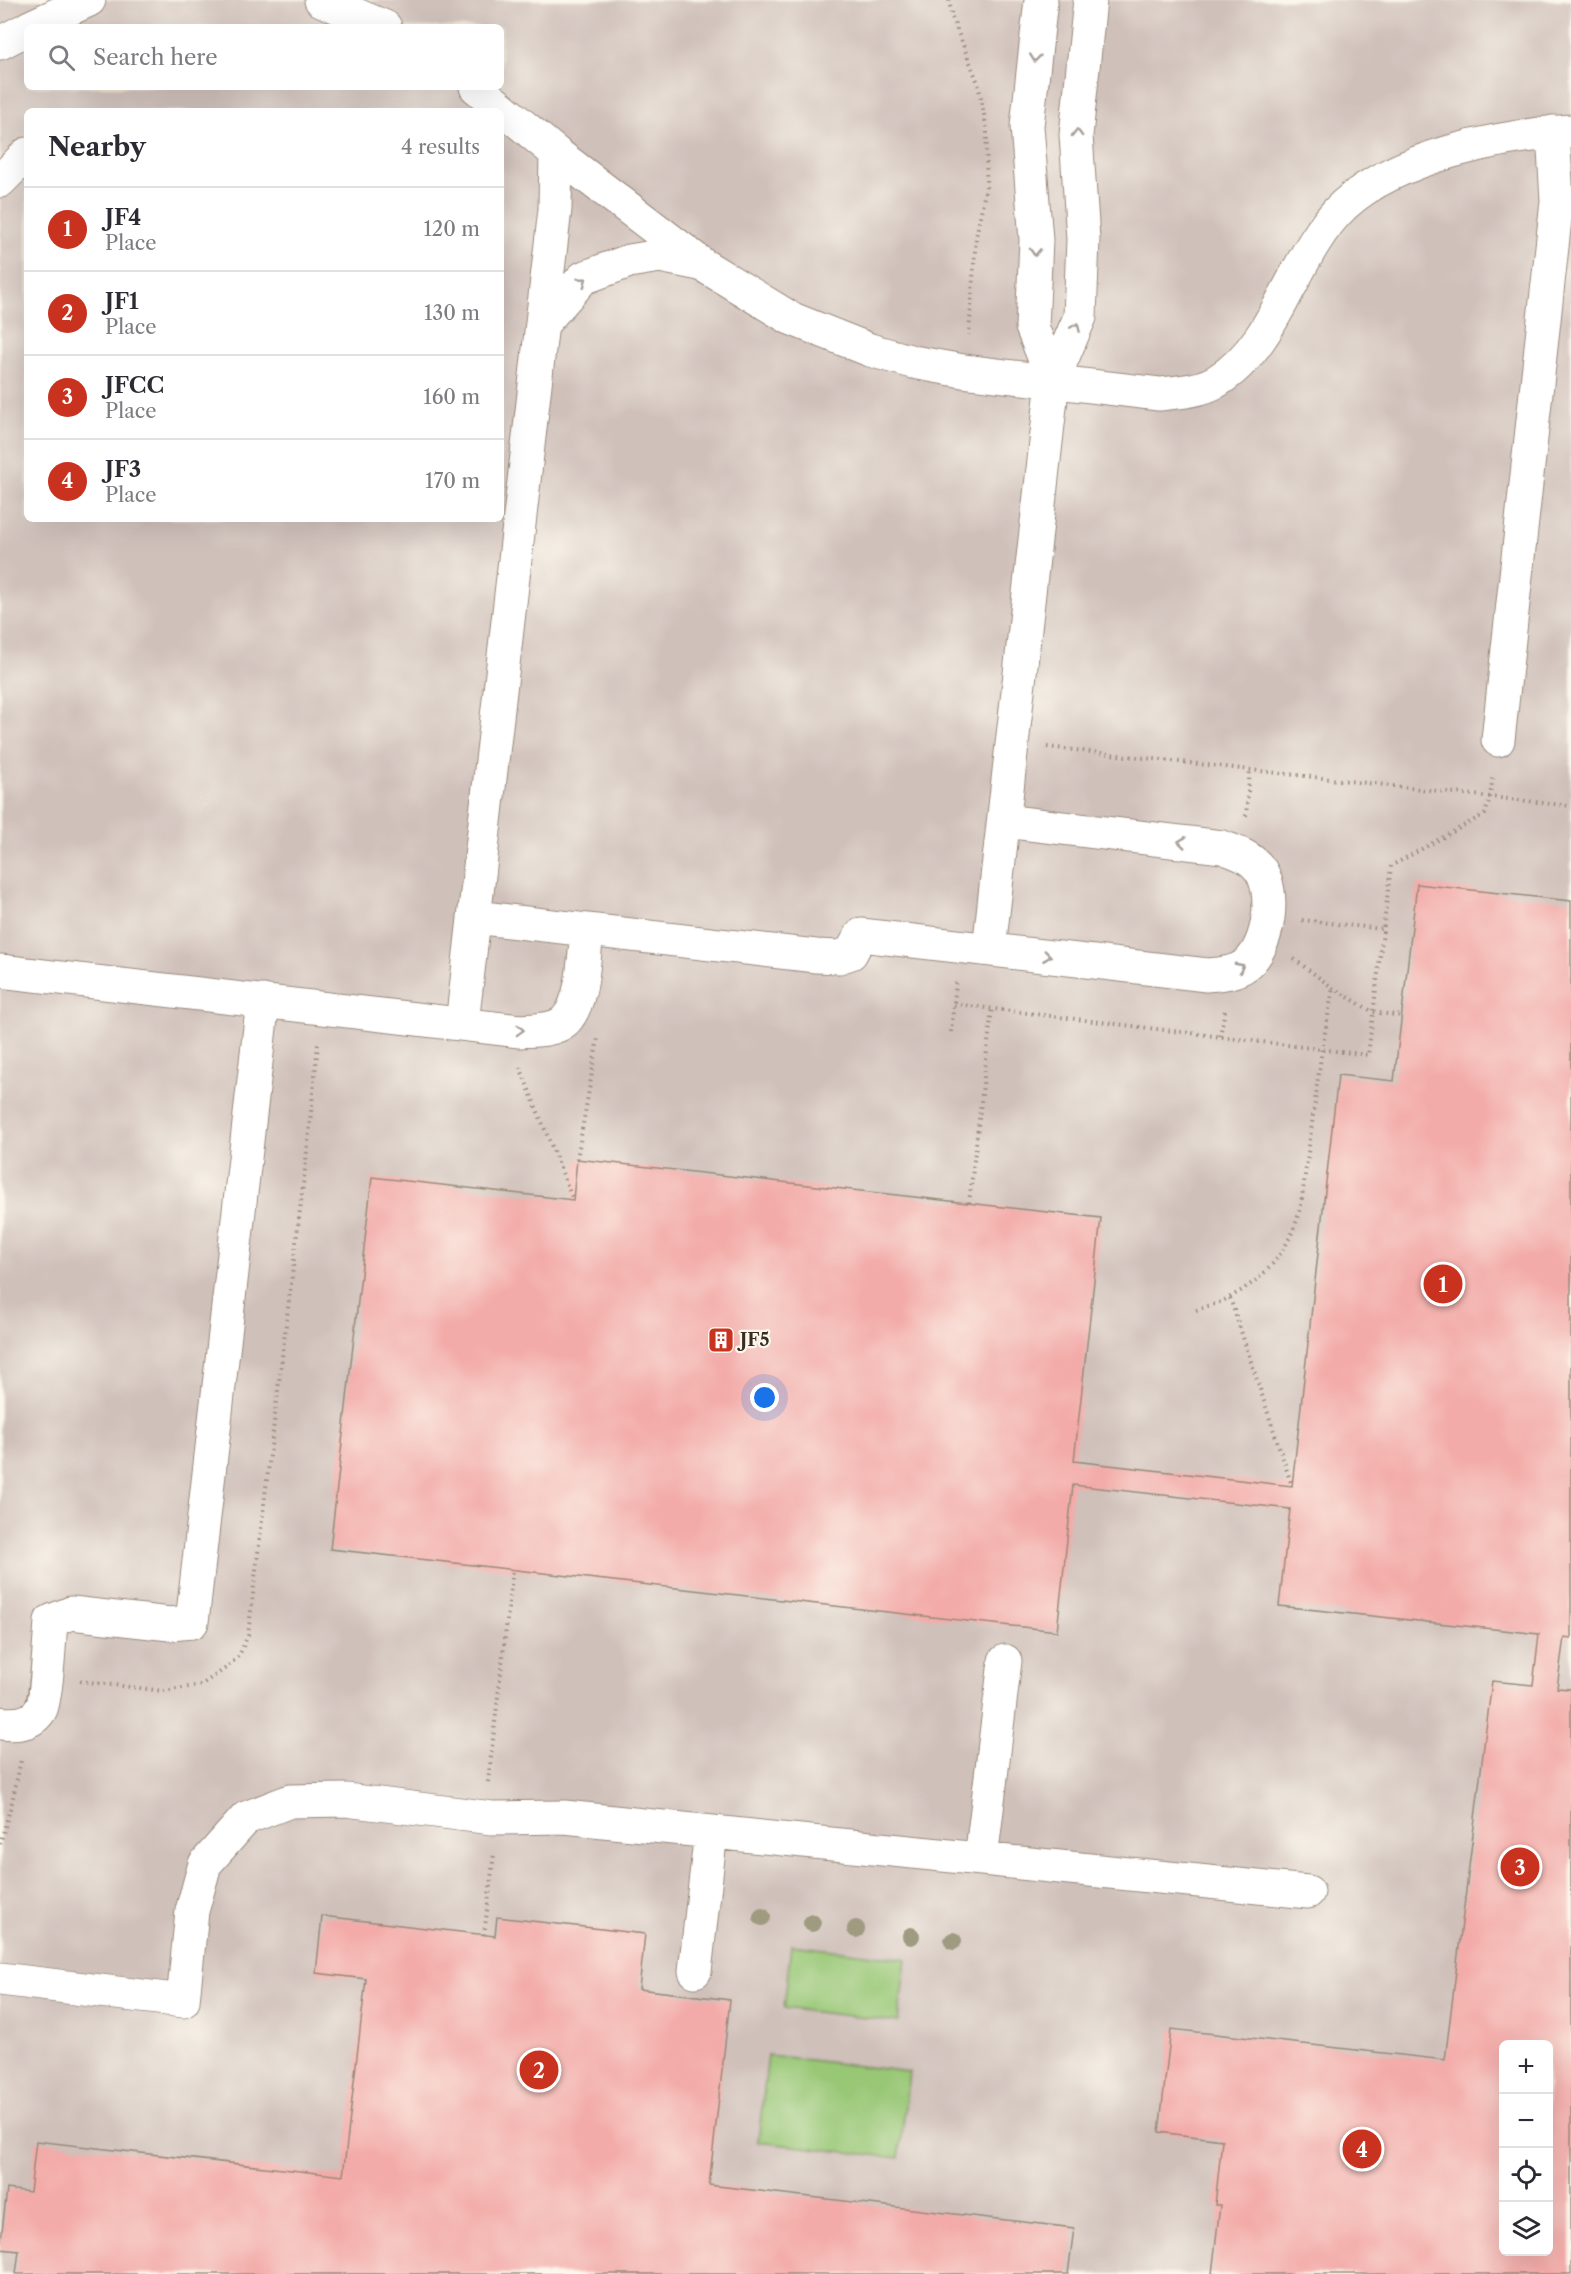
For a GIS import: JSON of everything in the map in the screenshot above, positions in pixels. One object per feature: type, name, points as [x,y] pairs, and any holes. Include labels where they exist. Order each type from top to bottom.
[{"type":"lane","points":[[38,24],[89,0]]},
{"type":"lane","points":[[321,0],[378,24]]},
{"type":"lane","points":[[1041,0],[1027,126],[1036,240],[1032,327],[1053,380]]},
{"type":"lane","points":[[989,949],[1053,380],[1080,317],[1083,239],[1076,135],[1090,0]]},
{"type":"lane","points":[[0,43],[24,31]]},
{"type":"lane","points":[[480,90],[501,108]]},
{"type":"lane","points":[[504,110],[556,153],[703,264],[790,318],[870,350],[913,362],[963,371],[1159,394],[1192,390],[1216,382],[1239,364],[1263,333],[1318,235],[1345,205],[1377,182],[1412,164],[1467,147],[1562,132],[1557,201],[1498,740]]},
{"type":"lane","points":[[462,1024],[543,323],[555,209],[556,153]]},
{"type":"lane","points":[[0,181],[24,157]]},
{"type":"lane","points":[[543,323],[584,278],[628,261],[660,256],[703,264]]},
{"type":"lane","points":[[474,917],[839,957],[851,953],[861,935],[1207,975],[1227,973],[1247,964],[1263,940],[1269,915],[1268,892],[1259,869],[1244,855],[1222,847],[1004,821]]},
{"type":"lane","points":[[0,971],[519,1031],[543,1030],[564,1022],[576,1003],[583,969],[587,930]]},
{"type":"lane","points":[[0,1723],[12,1724],[31,1720],[42,1708],[51,1621],[71,1613],[170,1624],[192,1622],[263,1001]]},
{"type":"lane","points":[[981,1859],[1005,1661]]},
{"type":"lane","points":[[0,1979],[183,2001],[192,1911],[205,1864],[246,1818],[290,1801],[346,1800],[492,1818],[564,1817],[1308,1892]]},
{"type":"lane","points":[[695,1971],[711,1832]]},
{"type":"path","points":[[949,0],[952,17],[978,83],[987,130],[986,187],[976,237],[973,302],[968,342]]},
{"type":"path","points":[[1038,746],[1571,806]]},
{"type":"path","points":[[1298,920],[1383,929]]},
{"type":"path","points":[[1289,955],[1333,988],[1373,1012],[1402,1016]]},
{"type":"path","points":[[951,1032],[956,981]]},
{"type":"path","points":[[1196,1310],[1230,1298],[1251,1284],[1271,1266],[1295,1230],[1302,1205],[1322,1049],[1333,988]]},
{"type":"path","points":[[969,1203],[992,1009]]},
{"type":"path","points":[[519,1031],[517,1059],[573,1200]]},
{"type":"path","points":[[577,1159],[599,1032]]},
{"type":"path","points":[[1230,1298],[1292,1486]]},
{"type":"path","points":[[488,1782],[513,1569]]},
{"type":"path","points":[[484,1935],[494,1853]]},
{"type":"shaded area","points":[[0,0],[1571,0],[1571,2274],[0,2274]]},
{"type":"green space","points":[[791,1945],[906,1959],[898,2022],[784,2008]]},
{"type":"green space","points":[[768,2055],[909,2072],[899,2158],[758,2142]]},
{"type":"building","points":[[1417,884],[1571,901],[1571,1638],[1564,1637],[1557,1688],[1571,1689],[1571,2274],[1212,2274],[1220,2205],[1215,2205],[1222,2140],[1159,2132],[1171,2029],[1445,2060],[1492,1681],[1533,1685],[1539,1634],[1279,1606],[1290,1509],[1073,1485],[1057,1631],[330,1549],[372,1177],[573,1200],[577,1159],[1101,1218],[1074,1461],[1292,1486],[1338,1075],[1394,1081]]},
{"type":"building","points":[[322,1916],[495,1936],[497,1917],[645,1934],[639,1989],[730,2000],[709,2185],[1074,2228],[1068,2274],[16,2274],[19,2251],[0,2249],[7,2189],[30,2192],[36,2141],[343,2176],[366,1979],[316,1973]]},
{"type":"place","name":"JF4","points":[[1443,1284]]},
{"type":"place","name":"JF5","points":[[721,1340]]},
{"type":"place","name":"JFCC","points":[[1520,1867]]},
{"type":"place","name":"JF1","points":[[539,2070]]},
{"type":"place","name":"JF3","points":[[1362,2149]]}]
